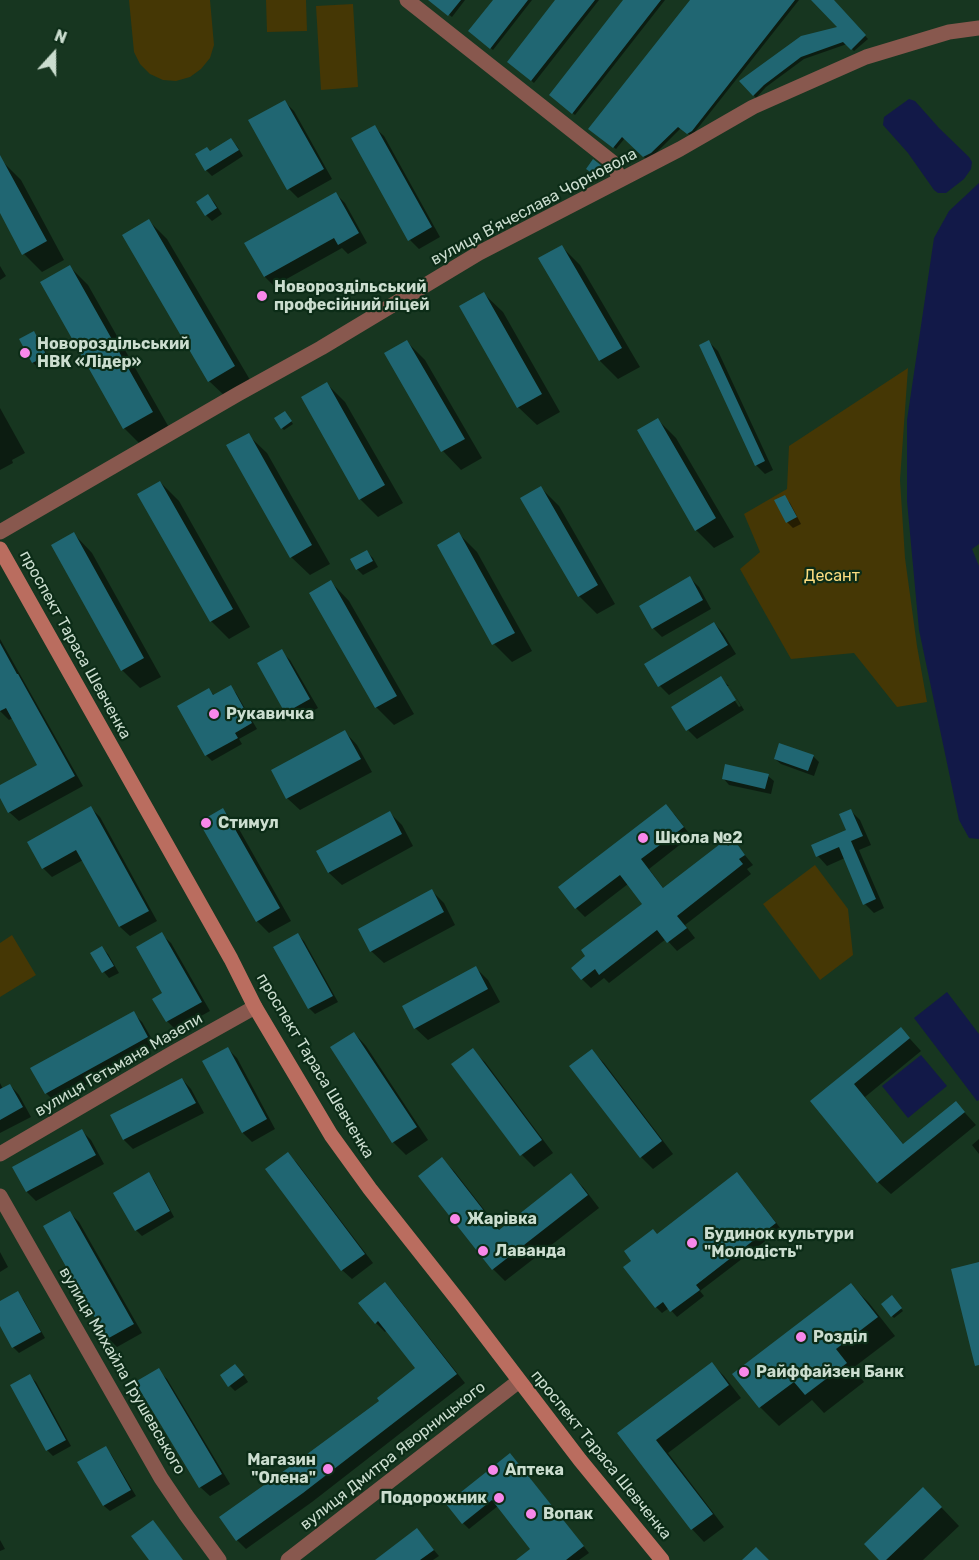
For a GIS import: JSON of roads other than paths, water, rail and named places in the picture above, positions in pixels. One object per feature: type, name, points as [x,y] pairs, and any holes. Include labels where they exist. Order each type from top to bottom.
[{"type":"street","points":[[407,0],[612,162],[620,179]]},
{"type":"street","name":"вулиця Вʼячеслава Чорновола","points":[[0,531],[321,348],[479,254],[620,179],[680,150],[753,107],[866,57],[949,32],[979,28]]},
{"type":"street","name":"проспект Тараса Шевченка","points":[[0,549],[231,959],[255,1007],[331,1135],[370,1189],[580,1460],[662,1560]]},
{"type":"street","name":"вулиця Гетьмана Мазепи","points":[[0,1154],[255,1007]]},
{"type":"street","name":"вулиця Михайла Грушевського","points":[[0,1196],[161,1478],[219,1560]]},
{"type":"street","name":"вулиця Дмитра Яворницького","points":[[288,1560],[519,1380]]},
{"type":"place","name":"Новороздільський професійний ліцей","points":[[262,296]]},
{"type":"place","name":"Новороздільський НВК «Лідер»","points":[[25,353]]},
{"type":"place","name":"Рукавичка","points":[[214,714]]},
{"type":"place","name":"Стимул","points":[[206,823]]},
{"type":"place","name":"Школа №2","points":[[643,838]]},
{"type":"place","name":"Жарівка","points":[[455,1219]]},
{"type":"place","name":"Будинок культури \"Молодість\"","points":[[692,1243]]},
{"type":"place","name":"Лаванда","points":[[483,1251]]},
{"type":"place","name":"Розділ","points":[[801,1337]]},
{"type":"place","name":"Райффайзен Банк","points":[[744,1372]]},
{"type":"place","name":"Магазин \"Олена\"","points":[[328,1469]]},
{"type":"place","name":"Аптека","points":[[493,1470]]},
{"type":"place","name":"Подорожник","points":[[499,1498]]},
{"type":"place","name":"Вопак","points":[[531,1514]]},
{"type":"park label","name":"Десант","points":[[832,576]]}]
